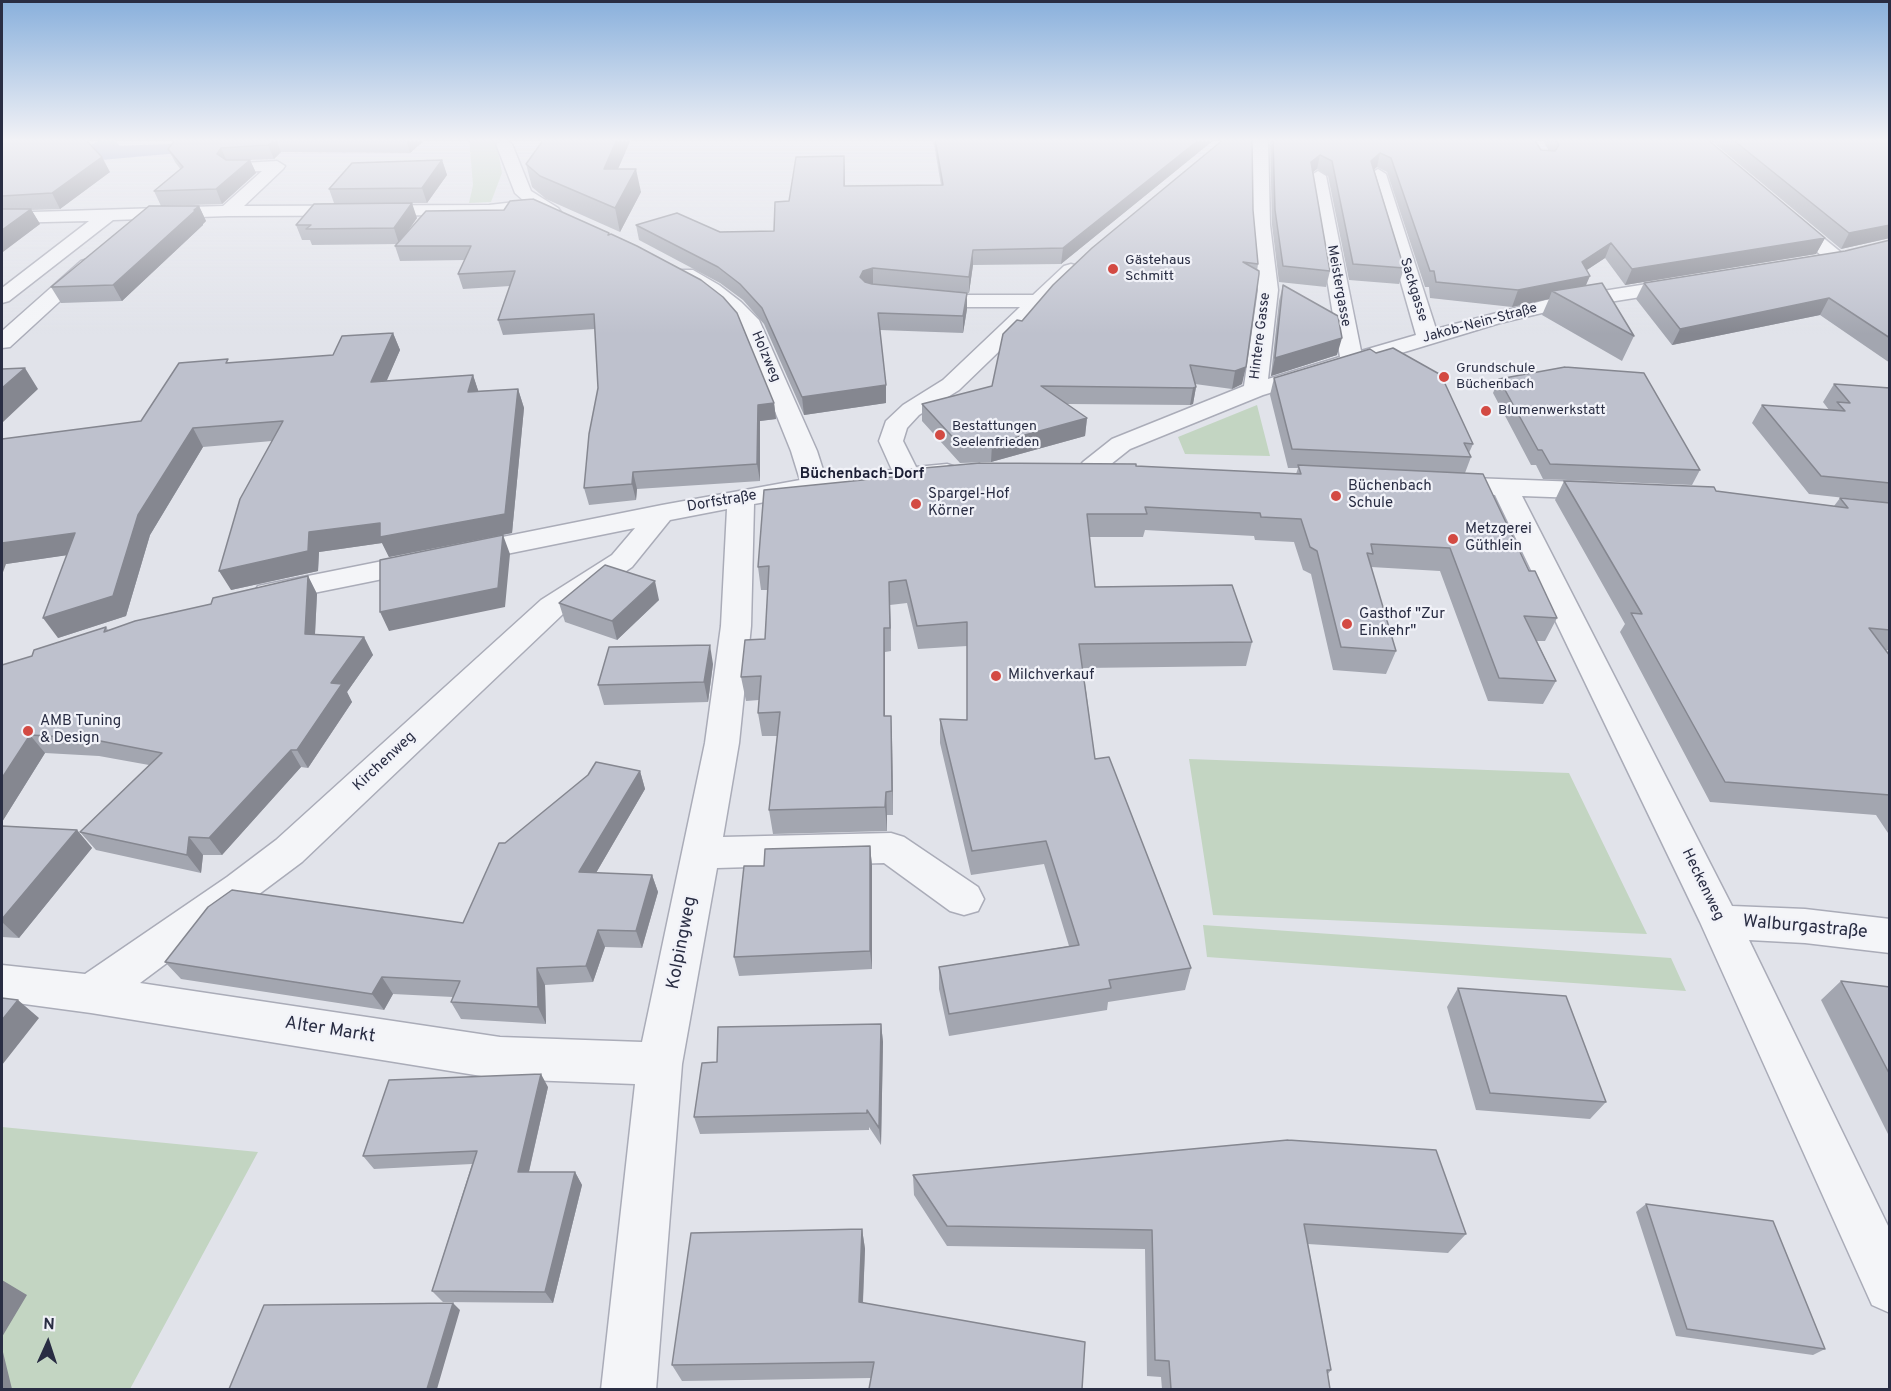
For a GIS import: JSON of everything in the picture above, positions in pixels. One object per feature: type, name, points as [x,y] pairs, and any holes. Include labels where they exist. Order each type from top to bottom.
[{"type":"street","points":[[228,211],[236,204]]},
{"type":"street","name":"Hintere Gasse","points":[[1255,390],[1268,290],[1261,204]]},
{"type":"street","name":"Meistergasse","points":[[1323,204],[1352,361]]},
{"type":"street","name":"Sackgasse","points":[[1387,204],[1428,338]]},
{"type":"street","points":[[2,218],[228,211],[489,210],[539,205],[568,220]]},
{"type":"street","points":[[1775,206],[1836,258]]},
{"type":"street","points":[[127,233],[152,213]]},
{"type":"street","points":[[2,297],[109,214]]},
{"type":"street","points":[[1815,262],[1858,253]]},
{"type":"street","points":[[2,342],[102,254]]},
{"type":"street","points":[[907,474],[891,441],[895,426],[910,410],[951,385],[1082,258]]},
{"type":"street","name":"Holzweg","points":[[666,264],[712,288],[734,306],[751,325],[804,451],[815,485]]},
{"type":"street","name":"Jakob-Nein-Straße","points":[[1126,468],[1081,467],[1121,444],[1255,390],[1428,338],[1546,306],[1705,280]]},
{"type":"street","points":[[907,296],[953,301],[1040,301]]},
{"type":"street","name":"Dorfstraße","points":[[247,598],[741,498],[815,485],[907,474],[975,470]]},
{"type":"street","points":[[1420,484],[1629,492]]},
{"type":"street","name":"Heckenweg","points":[[1504,487],[1720,922],[1890,1287]]},
{"type":"street","name":"Kolpingweg","points":[[628,1389],[660,1064],[722,743],[736,626],[741,498]]},
{"type":"street","name":"Kirchenweg","points":[[91,994],[290,851],[552,607],[622,561],[662,513]]},
{"type":"street","points":[[701,853],[891,848],[964,899]]},
{"type":"street","name":"Walburgastraße","points":[[1720,922],[1805,926],[1890,936]]},
{"type":"street","name":"Alter Markt","points":[[2,983],[91,994],[500,1058],[660,1064]]},
{"type":"green space","points":[[1257,405],[1270,456],[1185,454],[1178,437]]},
{"type":"green space","points":[[1189,759],[1569,773],[1647,934],[1213,915]]},
{"type":"green space","points":[[1203,925],[1671,958],[1686,991],[1207,957]]},
{"type":"green space","points":[[2,1127],[258,1152],[130,1389],[2,1389]]},
{"type":"building","points":[[314,204],[411,204],[394,228],[306,229],[311,225],[296,225]]},
{"type":"building","points":[[508,204],[544,204],[609,233],[608,235],[611,234],[637,246],[701,280],[723,297],[737,313],[774,403],[758,405],[757,464],[633,472],[632,484],[584,488],[589,434],[598,388],[594,314],[498,320],[515,271],[458,274],[471,246],[395,246],[426,211],[504,210]]},
{"type":"building","points":[[605,204],[617,204],[615,208]]},
{"type":"building","points":[[775,204],[1118,204],[1063,248],[973,250],[969,277],[873,268],[863,271],[860,277],[872,284],[967,293],[963,316],[878,313],[886,385],[802,397],[762,308],[740,284],[718,267],[636,225],[677,213],[720,232],[774,231]]},
{"type":"building","points":[[1145,204],[1253,204],[1258,264],[1243,262],[1259,271],[1259,274],[1246,367],[1235,371],[1190,365],[1196,387],[1193,388],[1041,386],[1087,418],[992,444],[960,445],[922,404],[992,386],[1003,334],[1017,320],[1022,321],[1053,285],[1092,248]]},
{"type":"building","points":[[1275,204],[1318,204],[1330,271],[1283,266]]},
{"type":"building","points":[[1341,204],[1384,204],[1404,268],[1353,264]]},
{"type":"building","points":[[1407,204],[1784,204],[1825,238],[1632,269],[1611,243],[1582,262],[1590,276],[1518,290],[1436,282],[1434,271],[1430,271]]},
{"type":"building","points":[[1813,204],[1890,204],[1890,225],[1849,233]]},
{"type":"building","points":[[149,206],[199,206],[113,285],[51,287]]},
{"type":"building","points":[[2,209],[31,209],[2,230]]},
{"type":"building","points":[[1890,240],[1890,338],[1829,298],[1680,329],[1644,283],[1845,251]]},
{"type":"building","points":[[1602,283],[1634,336],[1552,291]]},
{"type":"building","points":[[1283,285],[1338,316],[1342,338],[1275,358]]},
{"type":"building","points":[[393,333],[371,382],[473,375],[468,392],[518,389],[505,514],[380,537],[380,523],[309,532],[308,551],[219,571],[240,499],[283,421],[193,428],[138,515],[113,596],[43,618],[75,533],[2,543],[2,439],[141,421],[179,363],[228,359],[226,363],[333,355],[342,336]]},
{"type":"building","points":[[1393,348],[1441,375],[1473,444],[1464,443],[1471,457],[1292,449],[1274,378],[1370,349],[1376,353]]},
{"type":"building","points":[[1565,367],[1644,373],[1700,470],[1550,464],[1542,450],[1538,450],[1499,379]]},
{"type":"building","points":[[25,368],[2,388],[2,369]]},
{"type":"building","points":[[1834,384],[1890,388],[1890,483],[1821,476],[1762,405],[1845,411],[1837,402],[1850,403]]},
{"type":"building","points":[[980,463],[1136,464],[1136,466],[1301,474],[1298,465],[1483,474],[1529,571],[1535,571],[1557,618],[1524,616],[1556,681],[1499,678],[1450,548],[1371,544],[1373,554],[1367,553],[1396,651],[1341,647],[1317,551],[1310,547],[1301,519],[1261,517],[1260,513],[1145,507],[1147,514],[1087,514],[1095,587],[1232,585],[1252,642],[1079,644],[1095,759],[1109,757],[1191,968],[1109,980],[1111,988],[949,1014],[939,967],[1079,945],[1046,841],[972,851],[940,719],[967,720],[967,622],[917,626],[906,580],[889,582],[890,628],[884,628],[884,716],[891,716],[892,791],[886,792],[885,807],[769,810],[780,712],[758,713],[761,676],[741,677],[745,640],[765,639],[769,566],[758,567],[764,490],[902,476],[901,470]]},
{"type":"building","points":[[1564,481],[1714,487],[1716,491],[1848,508],[1840,498],[1890,503],[1890,630],[1869,628],[1890,656],[1890,795],[1725,782],[1631,613],[1642,614]]},
{"type":"building","points":[[503,535],[498,588],[380,612],[380,560]]},
{"type":"building","points":[[605,565],[655,581],[612,621],[559,603]]},
{"type":"building","points":[[308,576],[305,634],[364,637],[331,683],[342,684],[297,750],[291,750],[209,838],[189,837],[187,855],[80,832],[162,753],[85,738],[30,735],[2,778],[2,665],[32,656],[34,650],[106,627],[104,632],[135,621],[211,604],[213,598]]},
{"type":"building","points":[[710,645],[704,682],[598,685],[609,647]]},
{"type":"building","points":[[596,762],[640,771],[579,872],[652,875],[636,931],[598,930],[586,966],[537,968],[538,1007],[451,1002],[460,981],[382,977],[372,994],[165,962],[208,907],[232,890],[463,923],[499,843],[505,843],[588,775]]},
{"type":"building","points":[[2,826],[77,830],[2,919]]},
{"type":"building","points":[[870,846],[870,951],[734,957],[744,866],[764,866],[765,849]]},
{"type":"building","points":[[1841,981],[1890,987],[1890,1075]]},
{"type":"building","points":[[1458,988],[1566,996],[1606,1102],[1490,1093]]},
{"type":"building","points":[[2,998],[18,1000],[2,1020]]},
{"type":"building","points":[[881,1024],[879,1128],[867,1110],[867,1113],[694,1117],[702,1063],[717,1062],[718,1027]]},
{"type":"building","points":[[541,1074],[518,1172],[575,1172],[545,1292],[432,1291],[477,1151],[363,1156],[389,1080]]},
{"type":"building","points":[[1288,1140],[1436,1150],[1466,1234],[1304,1224],[1331,1370],[1327,1370],[1330,1389],[1171,1389],[1169,1361],[1155,1360],[1152,1230],[947,1226],[913,1175]]},
{"type":"building","points":[[1646,1204],[1773,1221],[1825,1349],[1687,1329]]},
{"type":"building","points":[[862,1229],[859,1302],[1085,1342],[1082,1389],[869,1389],[874,1362],[672,1365],[691,1233]]},
{"type":"building","points":[[453,1303],[427,1389],[229,1389],[264,1305]]},
{"type":"place","name":"Gästehaus Schmitt","points":[[1113,269]]},
{"type":"place","name":"Grundschule Büchenbach","points":[[1444,377]]},
{"type":"place","name":"Blumenwerkstatt","points":[[1486,411]]},
{"type":"place","name":"Bestattungen Seelenfrieden","points":[[940,435]]},
{"type":"place","name":"Büchenbach Schule","points":[[1336,496]]},
{"type":"place","name":"Spargel-Hof Körner","points":[[916,504]]},
{"type":"place","name":"Metzgerei Güthlein","points":[[1453,539]]},
{"type":"place","name":"Gasthof \"Zur Einkehr\"","points":[[1347,624]]},
{"type":"place","name":"Milchverkauf","points":[[996,676]]},
{"type":"place","name":"AMB Tuning & Design","points":[[28,731]]},
{"type":"district","name":"Büchenbach-Dorf","points":[[862,475]]}]
